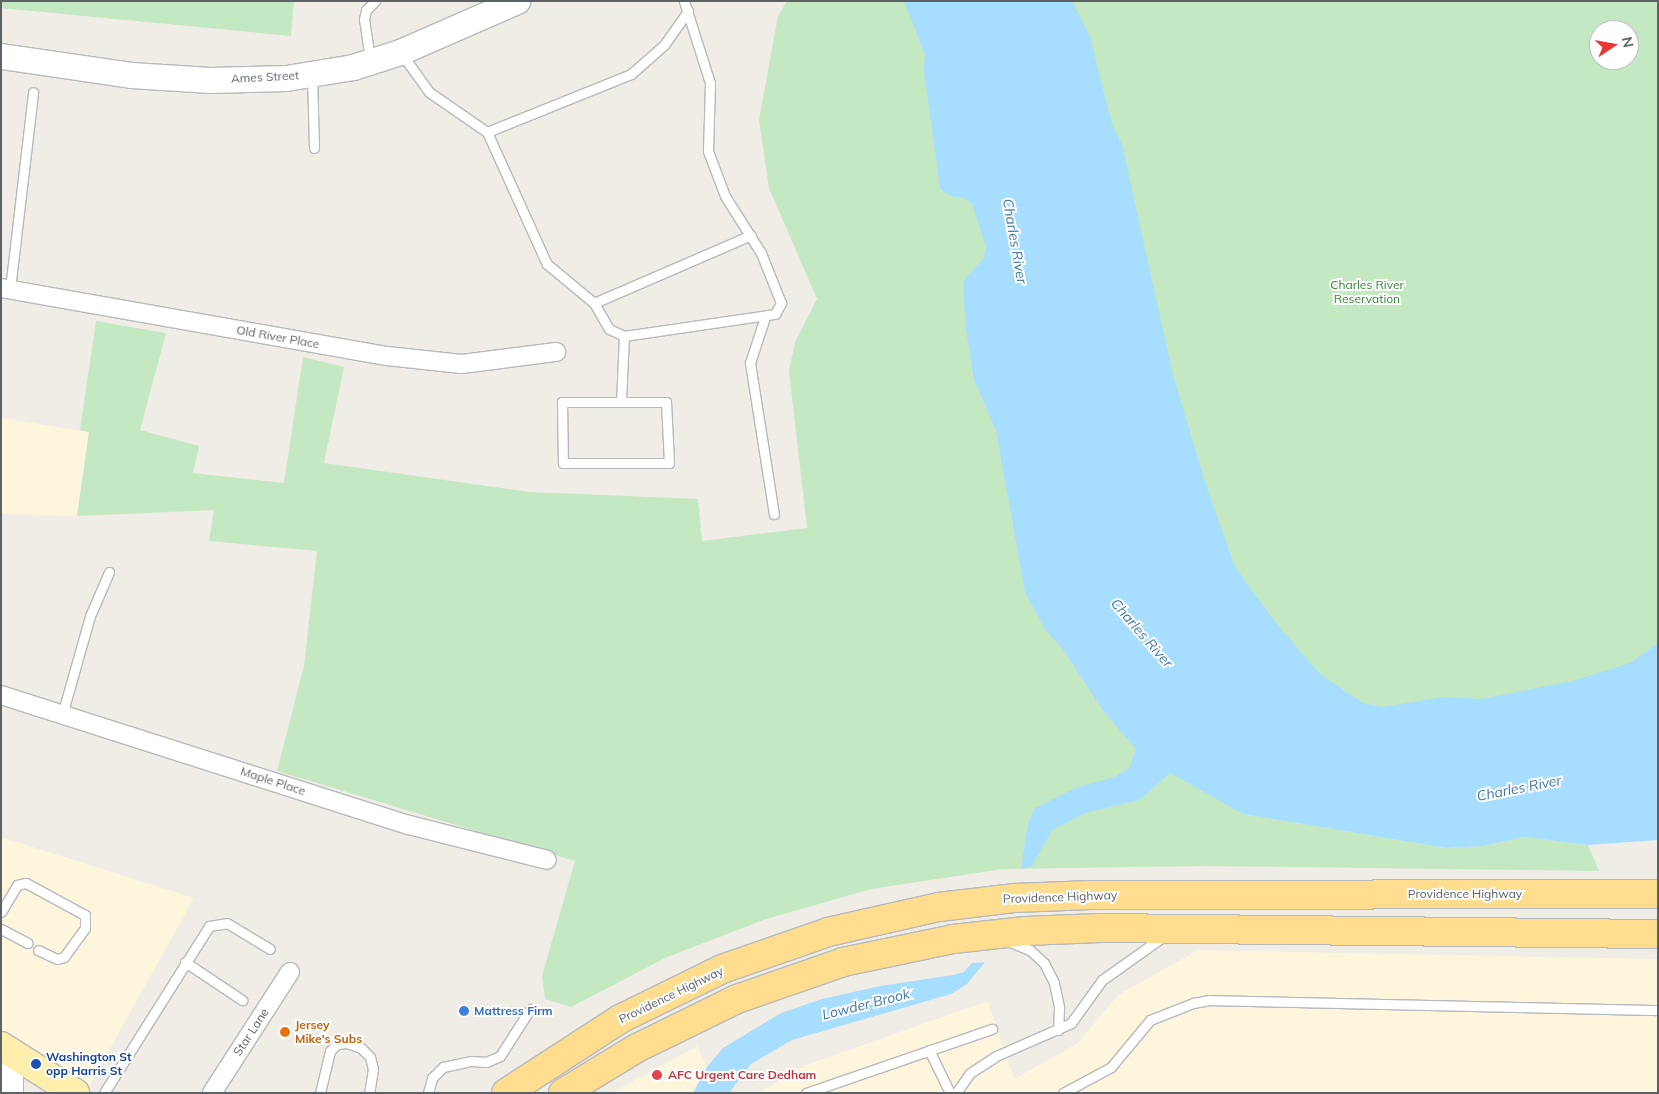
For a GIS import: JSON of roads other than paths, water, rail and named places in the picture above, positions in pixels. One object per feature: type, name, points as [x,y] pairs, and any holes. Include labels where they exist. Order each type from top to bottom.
[{"type":"highway","name":"Providence Highway","points":[[506,1093],[620,1019],[722,969],[828,932],[939,907],[1015,898],[1081,896],[1658,894]]},
{"type":"highway","points":[[563,1093],[671,1030],[772,985],[879,953],[992,934],[1063,929],[1658,934]]},
{"type":"main road","points":[[6,1049],[75,1093]]},
{"type":"street","name":"Ames Street","points":[[1,56],[80,69],[183,78],[312,75],[371,62],[400,52],[517,1]]},
{"type":"street","name":"Old River Place","points":[[6,288],[387,356],[462,364],[556,352]]},
{"type":"street","name":"Maple Place","points":[[1,695],[409,825],[547,860]]},
{"type":"street","name":"Star Lane","points":[[212,1093],[290,972]]},
{"type":"street","points":[[6,1049],[10,1093]]},
{"type":"lane","points":[[371,62],[364,19],[375,1]]},
{"type":"lane","points":[[400,52],[429,92],[487,132],[547,264],[594,303],[609,329],[624,336],[765,317],[775,314],[781,303],[751,235],[725,196],[708,151],[710,83],[684,1]]},
{"type":"lane","points":[[487,132],[631,74],[664,45],[688,11]]},
{"type":"lane","points":[[312,75],[314,148]]},
{"type":"lane","points":[[6,288],[33,92]]},
{"type":"lane","points":[[594,303],[751,235]]},
{"type":"lane","points":[[765,317],[750,363],[774,514]]},
{"type":"lane","points":[[621,402],[624,336]]},
{"type":"lane","points":[[562,402],[621,402],[666,402],[669,464],[563,463],[562,402]]},
{"type":"lane","points":[[62,715],[90,616],[109,572]]},
{"type":"lane","points":[[1,912],[17,885],[26,884],[84,915],[85,928],[64,957],[57,959],[38,950]]},
{"type":"lane","points":[[104,1093],[203,933],[218,923],[227,923],[270,949]]},
{"type":"lane","points":[[1,929],[27,944]]},
{"type":"lane","points":[[956,1093],[970,1073],[996,1056],[1071,1023],[1102,980],[1177,929]]},
{"type":"lane","points":[[992,934],[1030,950],[1044,963],[1057,999],[1058,1030]]},
{"type":"lane","points":[[185,962],[242,1000]]},
{"type":"lane","points":[[1064,1093],[1111,1067],[1150,1020],[1176,1007],[1201,1002],[1658,1010]]},
{"type":"lane","points":[[428,1093],[432,1078],[443,1067],[470,1061],[486,1062],[500,1056],[530,1009]]},
{"type":"lane","points":[[806,1093],[992,1029]]},
{"type":"lane","points":[[320,1093],[330,1051],[337,1044],[347,1043],[361,1048],[370,1057],[372,1070],[369,1093]]},
{"type":"lane","points":[[929,1050],[950,1093]]},
{"type":"water","name":"Charles River","points":[[904,1],[1072,1],[1090,37],[1112,124],[1122,144],[1173,375],[1208,491],[1235,567],[1280,628],[1320,674],[1363,703],[1383,707],[1443,697],[1482,699],[1572,681],[1630,663],[1658,643],[1658,840],[1588,845],[1525,837],[1483,846],[1446,848],[1243,814],[1170,773],[1139,800],[1085,813],[1052,830],[1032,866],[1021,869],[1028,823],[1035,808],[1077,787],[1115,777],[1129,768],[1136,749],[1104,712],[1062,648],[1046,631],[1025,592],[996,430],[974,380],[966,329],[963,281],[984,258],[986,246],[972,204],[964,198],[949,196],[940,188],[924,71],[925,55]]},
{"type":"water","name":"Lowder Brook","points":[[985,962],[966,985],[951,994],[792,1040],[751,1064],[729,1093],[693,1093],[707,1067],[723,1048],[781,1013],[822,999],[880,986],[953,975],[964,972],[972,963]]},
{"type":"place","name":"Mattress Firm","points":[[464,1011]]},
{"type":"place","name":"Jersey Mike's Subs","points":[[285,1032]]},
{"type":"place","name":"Washington St opp Harris St","points":[[36,1064]]},
{"type":"place","name":"AFC Urgent Care Dedham","points":[[657,1075]]},
{"type":"park label","name":"Charles River Reservation","points":[[1367,292]]}]
